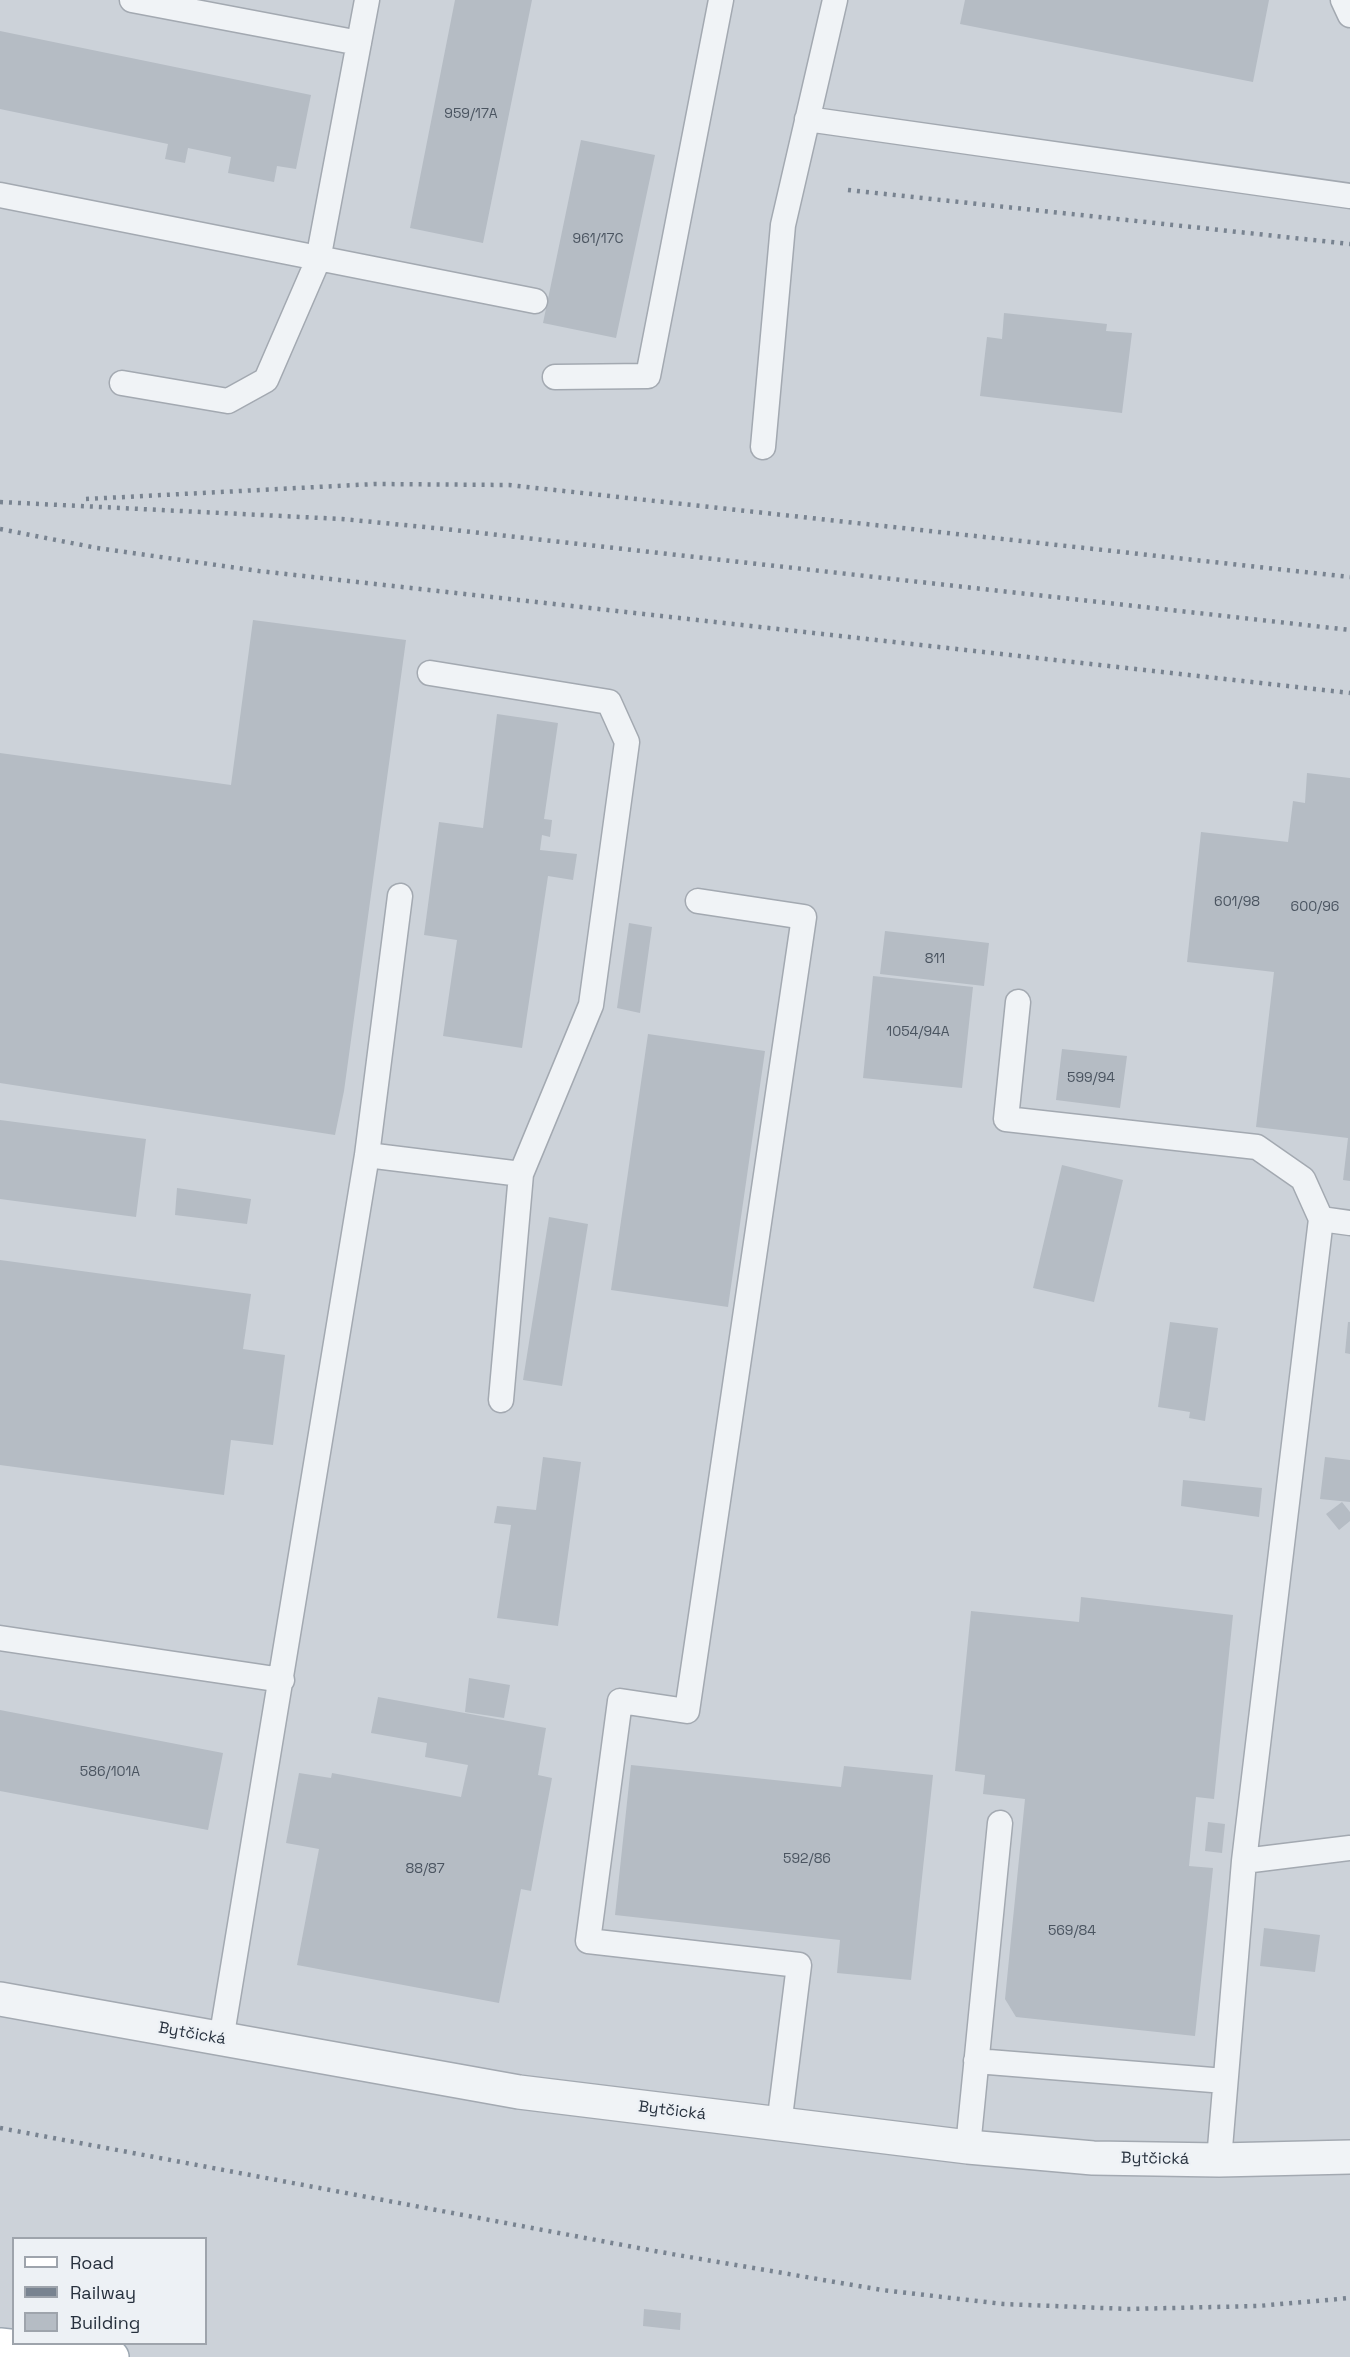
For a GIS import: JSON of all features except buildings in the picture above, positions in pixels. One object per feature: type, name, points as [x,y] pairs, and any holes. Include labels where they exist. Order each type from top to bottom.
[{"type":"main road","points":[[0,2345],[112,2357]]},
{"type":"street","name":"Bytčická","points":[[0,1999],[519,2092],[779,2125],[968,2147],[1094,2158],[1219,2160],[1350,2157]]},
{"type":"lane","points":[[132,0],[175,4],[359,43]]},
{"type":"lane","points":[[122,383],[228,401],[266,380],[318,260],[367,0]]},
{"type":"lane","points":[[555,377],[648,376],[721,0]]},
{"type":"lane","points":[[763,447],[783,225],[835,0]]},
{"type":"lane","points":[[1343,0],[1350,15]]},
{"type":"lane","points":[[807,119],[1350,196]]},
{"type":"lane","points":[[0,195],[318,260],[535,301]]},
{"type":"lane","points":[[430,673],[609,702],[627,742],[591,1005],[521,1174],[501,1400]]},
{"type":"lane","points":[[221,2040],[367,1155],[400,896]]},
{"type":"lane","points":[[698,901],[804,917],[687,1711],[620,1701],[588,1941],[799,1965],[779,2125]]},
{"type":"lane","points":[[1018,1002],[1006,1119],[1257,1148],[1303,1179],[1321,1219],[1244,1860],[1219,2160]]},
{"type":"lane","points":[[367,1155],[521,1174]]},
{"type":"lane","points":[[1321,1219],[1350,1223]]},
{"type":"lane","points":[[0,1638],[282,1680]]},
{"type":"lane","points":[[968,2147],[1000,1823]]},
{"type":"lane","points":[[1244,1860],[1350,1848]]},
{"type":"lane","points":[[976,2061],[1225,2081]]},
{"type":"shaded area","points":[[0,0],[1350,0],[1350,2357],[0,2357]]},
{"type":"railway","points":[[848,190],[1350,244]]},
{"type":"railway","points":[[86,499],[375,484],[509,485],[1350,577]]},
{"type":"railway","points":[[0,502],[342,519],[1350,630]]},
{"type":"railway","points":[[0,529],[97,548],[259,571],[1350,693]]},
{"type":"railway","points":[[0,2128],[660,2252],[882,2290],[1003,2304],[1128,2309],[1258,2306],[1350,2298]]}]
